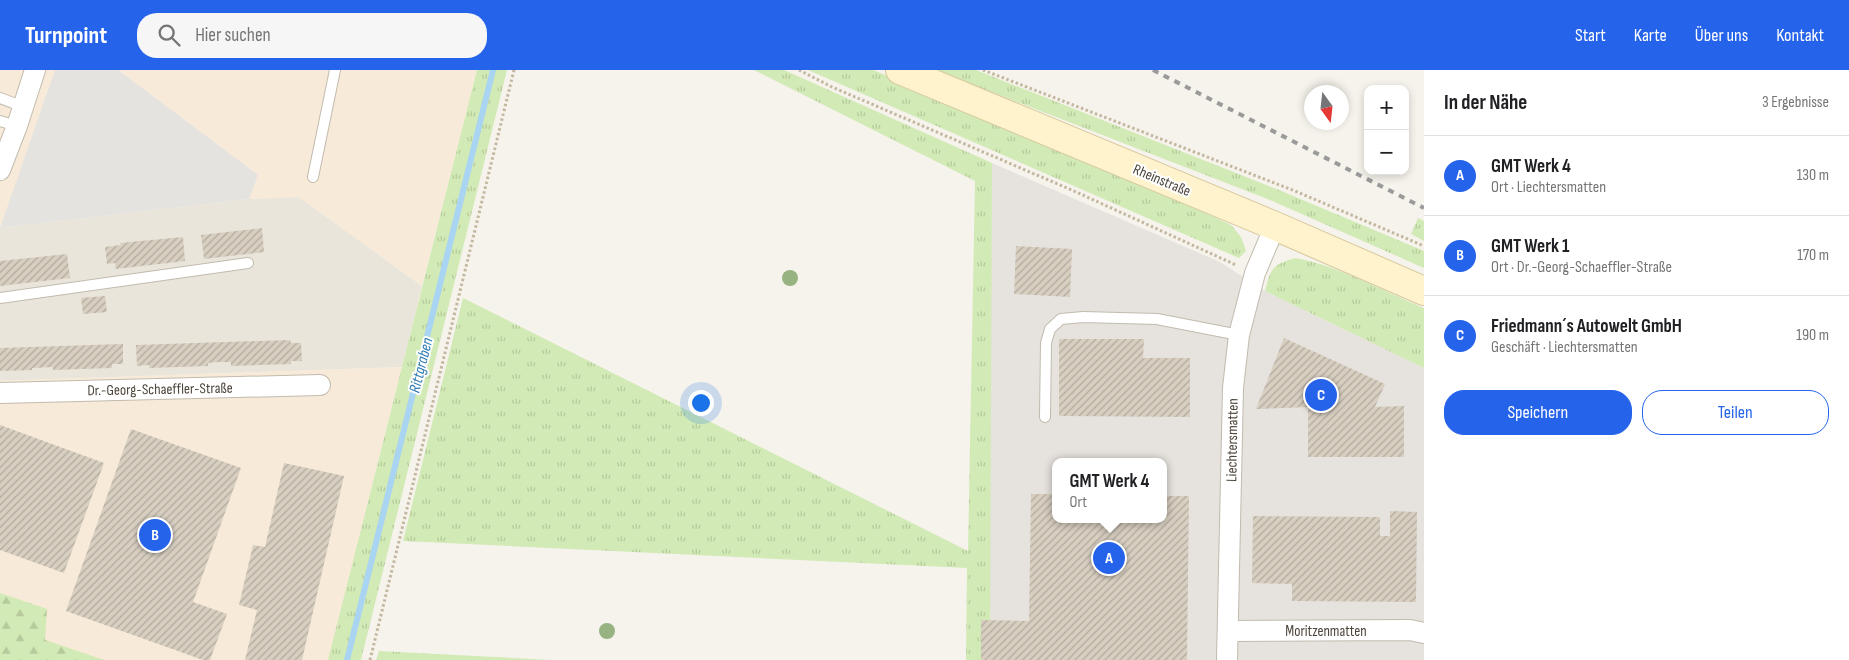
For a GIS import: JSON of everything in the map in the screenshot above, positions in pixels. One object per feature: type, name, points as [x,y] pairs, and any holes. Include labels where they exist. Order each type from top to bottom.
[{"type":"street","points":[[0,170],[9,123],[24,107],[35,70]]},
{"type":"street","name":"Rheinstraße","points":[[900,70],[1275,226],[1424,291]]},
{"type":"street","name":"Liechtersmatten","points":[[1227,660],[1233,388],[1240,335],[1255,273],[1275,226]]},
{"type":"street","name":"Dr.-Georg-Schaeffler-Straße","points":[[0,393],[320,385]]},
{"type":"street","name":"Moritzenmatten","points":[[1228,632],[1410,630],[1424,633]]},
{"type":"lane","points":[[313,177],[335,70]]},
{"type":"lane","points":[[0,98],[24,107]]},
{"type":"lane","points":[[0,298],[248,263]]},
{"type":"lane","points":[[1045,417],[1046,343],[1050,329],[1061,319],[1083,316],[1156,320],[1240,335]]},
{"type":"path","points":[[370,660],[514,70]]},
{"type":"path","points":[[798,70],[832,87],[1074,191],[1255,273]]},
{"type":"path","points":[[983,70],[1295,191],[1424,246]]},
{"type":"shaded area","points":[[0,70],[477,70],[422,286],[299,197],[249,199],[0,228]]},
{"type":"shaded area","points":[[55,70],[118,70],[258,175],[249,199],[0,228]]},
{"type":"shaded area","points":[[992,163],[1220,262],[1265,291],[1424,368],[1424,660],[988,660]]},
{"type":"shaded area","points":[[299,197],[422,286],[402,367],[0,381],[0,228],[249,199]]},
{"type":"shaded area","points":[[402,367],[328,660],[0,660],[0,381]]},
{"type":"green space","points":[[477,70],[507,70],[361,660],[328,660]]},
{"type":"green space","points":[[754,70],[784,70],[992,163],[990,660],[966,660],[967,568],[403,541],[463,298],[968,551],[975,181]]},
{"type":"green space","points":[[808,70],[873,70],[1100,163],[1231,225],[1241,237],[1246,251],[1239,258]]},
{"type":"green space","points":[[935,70],[976,70],[1279,190],[1424,251],[1424,268],[1270,200]]},
{"type":"green space","points":[[1418,218],[1424,221],[1424,241],[1411,234]]},
{"type":"green space","points":[[1295,258],[1344,273],[1424,308],[1424,368],[1265,291],[1274,268],[1281,263]]},
{"type":"green space","points":[[0,593],[47,609],[45,640],[104,660],[0,660]]},
{"type":"green space","points":[[379,651],[551,660],[376,660]]},
{"type":"building","points":[[262,228],[264,252],[204,259],[201,235]]},
{"type":"building","points":[[183,237],[185,261],[116,269],[115,263],[107,264],[105,247],[121,245],[120,243]]},
{"type":"building","points":[[1016,246],[1072,249],[1070,297],[1014,294]]},
{"type":"building","points":[[67,254],[70,278],[0,286],[0,261]]},
{"type":"building","points":[[105,296],[107,312],[83,314],[81,298]]},
{"type":"building","points":[[1284,338],[1385,384],[1375,407],[1404,406],[1404,457],[1308,457],[1308,407],[1256,409]]},
{"type":"building","points":[[1059,339],[1144,339],[1143,358],[1190,358],[1190,417],[1059,416]]},
{"type":"building","points":[[290,340],[291,343],[301,343],[302,361],[291,361],[291,364],[231,366],[231,362],[219,362],[208,363],[208,366],[149,368],[149,365],[137,366],[136,345]]},
{"type":"building","points":[[123,344],[123,364],[112,364],[112,368],[53,370],[53,367],[0,371],[0,348]]},
{"type":"building","points":[[0,425],[104,463],[64,573],[0,550]]},
{"type":"building","points":[[131,429],[241,468],[193,602],[227,614],[210,660],[203,660],[66,611]]},
{"type":"building","points":[[284,463],[344,476],[302,660],[245,660],[257,610],[239,605],[253,545],[265,547]]},
{"type":"building","points":[[1031,494],[1052,494],[1052,523],[1167,523],[1167,496],[1189,496],[1187,660],[981,660],[981,620],[1029,621]]},
{"type":"building","points":[[1390,511],[1417,512],[1416,602],[1292,601],[1292,584],[1252,583],[1253,516],[1380,517],[1380,536],[1390,536]]},
{"type":"waterway","name":"Rittgraben","points":[[347,660],[493,70]]},
{"type":"railway","points":[[1153,70],[1424,208]]},
{"type":"place","name":"Friedmann´s Autowelt GmbH","points":[[1321,395]]},
{"type":"place","name":"GMT Werk 1","points":[[155,535]]},
{"type":"place","name":"GMT Werk 4","points":[[1109,558]]}]
